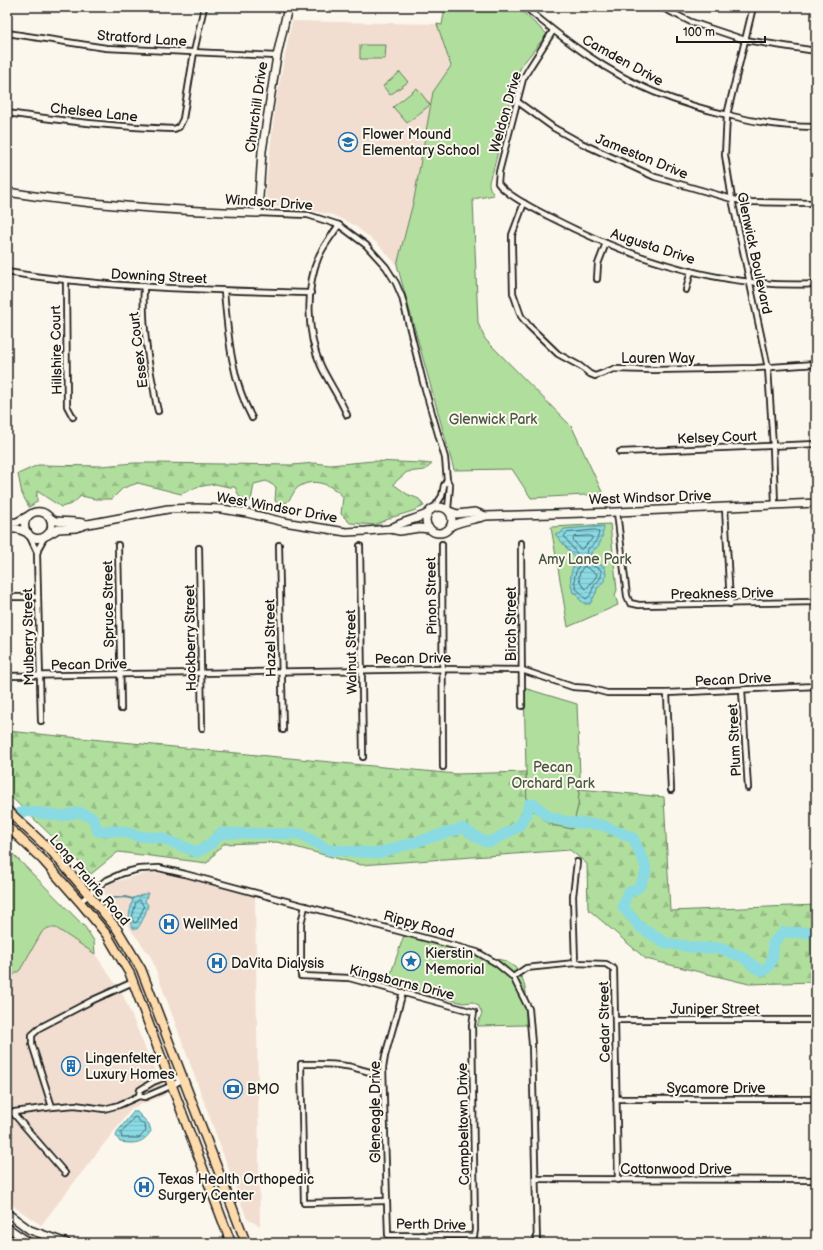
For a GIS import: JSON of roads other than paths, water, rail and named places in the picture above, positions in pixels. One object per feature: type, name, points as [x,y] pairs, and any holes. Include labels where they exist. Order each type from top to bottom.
[{"type":"main road","name":"Long Prairie Road","points":[[7,810],[52,852],[89,895],[117,929],[141,969],[246,1243]]},
{"type":"main road","name":"Long Prairie Road","points":[[7,826],[43,860],[80,902],[107,935],[130,974],[168,1076],[173,1085],[231,1243]]},
{"type":"street","points":[[194,52],[204,7]]},
{"type":"street","name":"Churchill Drive","points":[[258,213],[262,151],[277,56],[288,7]]},
{"type":"street","name":"Camden Drive","points":[[525,7],[553,31],[595,60],[648,89],[696,107],[727,115],[754,121],[816,128]]},
{"type":"street","points":[[661,7],[691,22],[745,40],[816,51]]},
{"type":"street","name":"Glenwick Boulevard","points":[[753,7],[727,115],[725,155],[732,199],[768,368],[775,505]]},
{"type":"street","name":"Weldon Drive","points":[[498,182],[523,79],[553,31]]},
{"type":"street","name":"Stratford Lane","points":[[7,33],[106,48],[277,56]]},
{"type":"street","name":"Chelsea Lane","points":[[7,113],[130,128],[174,129],[179,127],[183,119],[194,52]]},
{"type":"street","name":"Jameston Drive","points":[[518,102],[554,128],[581,143],[648,174],[680,185],[748,202],[816,203]]},
{"type":"street","name":"Augusta Drive","points":[[498,182],[501,187],[524,203],[561,223],[606,243],[653,260],[691,271],[750,282],[776,285],[816,284]]},
{"type":"street","name":"Windsor Drive","points":[[7,192],[111,205],[308,215],[339,225],[366,244],[386,266],[402,297],[423,382],[445,458],[447,480],[450,486],[448,510]]},
{"type":"street","name":"Lauren Way","points":[[524,203],[512,235],[514,293],[521,316],[529,326],[558,354],[580,366],[585,371],[595,376],[614,369],[677,370],[768,368],[816,364]]},
{"type":"street","points":[[339,225],[319,256],[310,293],[309,309],[313,341],[321,365],[347,415]]},
{"type":"street","points":[[597,279],[598,264],[606,243]]},
{"type":"street","points":[[686,290],[691,271]]},
{"type":"street","name":"Downing Street","points":[[7,272],[66,281],[224,291],[310,293]]},
{"type":"street","name":"Hillshire Court","points":[[66,281],[67,406],[73,417]]},
{"type":"street","name":"Essex Court","points":[[144,286],[143,319],[145,337],[158,411]]},
{"type":"street","points":[[224,291],[231,356],[246,407],[252,418]]},
{"type":"street","name":"Kelsey Court","points":[[620,452],[816,444]]},
{"type":"street","name":"Windsor Drive","points":[[434,508],[442,496],[444,485],[447,480]]},
{"type":"street","name":"West Windsor Drive","points":[[390,528],[400,531],[419,528],[441,533],[459,522],[486,516],[816,504]]},
{"type":"street","name":"West Windsor Drive","points":[[7,529],[18,529],[32,537],[40,538],[58,529],[76,528],[88,524],[168,509],[198,508],[222,509],[247,513],[284,522],[346,532],[366,532],[390,528],[398,523],[416,520],[434,508],[440,507],[457,514],[475,512],[486,516]]},
{"type":"street","points":[[725,508],[730,604]]},
{"type":"street","points":[[448,510],[452,517],[451,526]]},
{"type":"street","name":"West Windsor Drive","points":[[7,524],[17,522],[39,511],[47,514],[55,521],[88,524]]},
{"type":"street","name":"Preakness Drive","points":[[617,512],[626,596],[630,603],[639,605],[816,602]]},
{"type":"street","points":[[427,514],[426,524],[430,530]]},
{"type":"street","points":[[28,516],[25,523],[25,528],[28,534]]},
{"type":"street","points":[[47,535],[52,525],[50,518]]},
{"type":"street","name":"Mulberry Street","points":[[28,534],[33,540],[37,554],[41,721]]},
{"type":"street","name":"Mulberry Street","points":[[37,554],[42,541],[47,535]]},
{"type":"street","name":"Birch Street","points":[[521,543],[522,706]]},
{"type":"street","name":"Pinon Street","points":[[442,544],[443,767]]},
{"type":"street","name":"Spruce Street","points":[[118,546],[120,709]]},
{"type":"street","name":"Hazel Street","points":[[279,546],[283,730]]},
{"type":"street","name":"Walnut Street","points":[[360,546],[363,757]]},
{"type":"street","name":"Hackberry Street","points":[[199,548],[202,728]]},
{"type":"street","points":[[7,597],[38,597]]},
{"type":"street","name":"Pecan Drive","points":[[7,676],[201,674],[443,668],[522,670],[573,686],[588,688],[600,692],[667,693],[816,686]]},
{"type":"street","name":"Plum Street","points":[[742,690],[748,788]]},
{"type":"street","points":[[667,693],[671,790]]},
{"type":"street","points":[[575,963],[573,896],[577,862]]},
{"type":"street","name":"Rippy Road","points":[[80,902],[105,881],[123,873],[139,869],[159,868],[477,952],[496,963],[514,977],[529,1009],[532,1044],[537,1243]]},
{"type":"street","name":"Kingsbarns Drive","points":[[305,906],[301,924],[301,976],[349,978],[474,1012]]},
{"type":"street","name":"Cedar Street","points":[[514,977],[526,968],[575,963],[606,964],[614,970],[618,1180]]},
{"type":"street","points":[[52,1106],[32,1044],[32,1035],[45,1024],[133,982]]},
{"type":"street","name":"Gleneagle Drive","points":[[388,1235],[383,1074],[385,1056],[403,992]]},
{"type":"street","name":"Campbeltown Drive","points":[[474,1012],[472,1025],[474,1236]]},
{"type":"street","name":"Juniper Street","points":[[615,1020],[816,1020]]},
{"type":"street","points":[[383,1074],[369,1073],[348,1066],[333,1064],[302,1064],[304,1203],[386,1201]]},
{"type":"street","points":[[139,1096],[140,1090],[168,1076],[183,1079]]},
{"type":"street","points":[[7,1113],[52,1106],[82,1105],[104,1109],[119,1105],[139,1096],[145,1097],[183,1079]]},
{"type":"street","name":"Sycamore Drive","points":[[616,1099],[816,1099]]},
{"type":"street","points":[[13,1113],[65,1173]]},
{"type":"street","name":"Cottonwood Drive","points":[[536,1179],[816,1180]]},
{"type":"street","points":[[7,1212],[30,1230],[67,1243]]},
{"type":"street","points":[[7,1227],[30,1243]]},
{"type":"street","name":"Perth Drive","points":[[388,1235],[474,1236]]},
{"type":"street","points":[[416,1243],[422,1235],[428,1243]]},
{"type":"water","points":[[604,526],[600,544],[592,551],[590,556],[593,561],[605,567],[606,576],[604,581],[597,589],[590,604],[585,604],[579,599],[577,593],[573,593],[572,588],[571,576],[576,559],[555,534],[560,534],[564,529]]},
{"type":"water","points":[[148,893],[145,901],[148,905],[145,915],[141,924],[137,929],[134,929],[131,926],[129,918],[133,898]]},
{"type":"water","points":[[135,1110],[149,1124],[151,1131],[141,1141],[134,1143],[120,1142],[116,1136],[117,1132]]},
{"type":"waterway","points":[[7,819],[25,811],[62,816],[79,812],[93,818],[98,831],[121,831],[137,836],[161,838],[197,852],[208,846],[221,833],[301,834],[328,850],[378,853],[463,828],[483,841],[490,842],[518,827],[526,816],[529,804],[535,805],[549,817],[568,822],[602,825],[633,838],[645,864],[646,873],[639,887],[627,894],[623,907],[641,928],[666,943],[696,948],[719,948],[743,957],[756,968],[764,971],[772,958],[773,943],[784,932],[816,933]]},
{"type":"waterway","points":[[113,898],[125,897],[133,899]]},
{"type":"place","name":"Flower Mound Elementary School","points":[[348,142]]},
{"type":"place","name":"WellMed","points":[[169,924]]},
{"type":"place","name":"Kierstin Memorial","points":[[411,961]]},
{"type":"place","name":"DaVita Dialysis","points":[[217,963]]},
{"type":"place","name":"Lingenfelter Luxury Homes","points":[[71,1066]]},
{"type":"place","name":"BMO","points":[[233,1089]]},
{"type":"place","name":"Texas Health Orthopedic Surgery Center","points":[[144,1187]]},
{"type":"park label","name":"Glenwick Park","points":[[493,419]]},
{"type":"park label","name":"Amy Lane Park","points":[[585,559]]},
{"type":"park label","name":"Pecan Orchard Park","points":[[553,776]]}]
